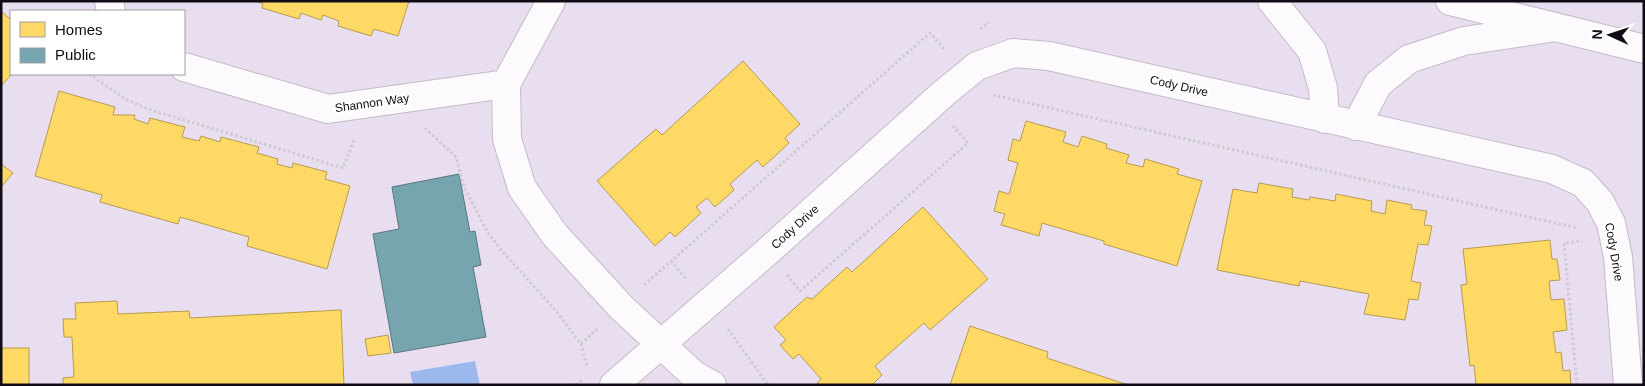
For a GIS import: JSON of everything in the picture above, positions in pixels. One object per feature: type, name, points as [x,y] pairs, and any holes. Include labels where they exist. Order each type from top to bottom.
[{"type":"street","points":[[551,1],[506,84],[507,139],[522,188],[556,235],[621,306],[694,375],[712,385]]},
{"type":"street","points":[[1272,1],[1312,52],[1323,88],[1324,119]]},
{"type":"street","points":[[1450,1],[1644,49]]},
{"type":"street","points":[[1356,126],[1378,84],[1410,59],[1464,41],[1556,26]]},
{"type":"street","name":"Cody Drive","points":[[661,344],[944,93],[977,66],[1012,53],[1049,56],[1552,169],[1584,183],[1600,202],[1611,224],[1618,257],[1628,385]]},
{"type":"street","name":"Shannon Way","points":[[185,67],[328,109],[506,84]]},
{"type":"street","points":[[614,385],[661,344]]},
{"type":"path","points":[[975,33],[989,22]]},
{"type":"path","points":[[581,344],[621,306],[930,33],[948,55]]},
{"type":"path","points":[[91,75],[127,100],[148,109],[343,168],[357,132]]},
{"type":"path","points":[[992,95],[1581,229]]},
{"type":"path","points":[[780,273],[786,275],[800,291],[968,143],[954,128],[952,123]]},
{"type":"path","points":[[421,124],[456,157],[464,187],[488,232],[502,252],[557,312],[581,344],[589,373],[576,385]]},
{"type":"path","points":[[1577,385],[1564,243],[1588,240]]},
{"type":"path","points":[[723,322],[768,385]]},
{"type":"water","points":[[475,361],[480,385],[413,385],[410,372]]},
{"type":"building: Homes","points":[[255,1],[409,1],[398,36],[374,29],[371,36],[338,26],[339,21],[323,15],[321,20],[301,13],[299,19],[262,8],[263,4]]},
{"type":"building: Homes","points":[[1,11],[10,19],[11,75],[1,86]]},
{"type":"building: Homes","points":[[743,61],[800,124],[785,138],[789,143],[763,167],[757,160],[730,184],[734,190],[715,207],[707,198],[696,207],[701,213],[675,237],[670,232],[655,246],[597,181],[656,129],[662,135]]},
{"type":"building: Homes","points":[[59,91],[115,107],[113,115],[135,115],[134,119],[148,124],[150,118],[185,127],[182,137],[199,141],[201,136],[220,142],[221,137],[259,147],[257,153],[278,159],[277,164],[292,168],[293,163],[327,172],[325,179],[350,186],[327,269],[247,246],[249,237],[180,217],[178,224],[100,202],[102,195],[35,176]]},
{"type":"building: Homes","points":[[1026,121],[1066,132],[1063,142],[1078,147],[1082,136],[1107,144],[1106,148],[1129,155],[1126,163],[1143,167],[1145,159],[1179,169],[1177,174],[1202,181],[1177,266],[1104,244],[1104,241],[1042,223],[1039,236],[1001,225],[1005,214],[994,211],[999,191],[1009,194],[1018,163],[1008,160],[1013,139],[1020,141]]},
{"type":"building: Homes","points":[[1,164],[13,173],[1,187]]},
{"type":"building: Homes","points":[[1259,183],[1293,189],[1292,197],[1309,200],[1310,197],[1335,201],[1336,194],[1372,201],[1371,211],[1385,214],[1387,200],[1412,205],[1411,209],[1427,211],[1424,225],[1432,226],[1428,245],[1418,244],[1411,281],[1421,283],[1418,300],[1409,299],[1405,320],[1364,314],[1369,294],[1300,281],[1299,286],[1217,270],[1233,189],[1257,193]]},
{"type":"building: Homes","points":[[923,207],[988,279],[930,330],[924,323],[875,366],[882,375],[872,385],[819,385],[817,383],[821,379],[799,354],[793,359],[780,345],[786,340],[774,327],[807,297],[812,299],[847,267],[852,272]]},
{"type":"building: Homes","points":[[1550,240],[1552,259],[1557,259],[1560,280],[1549,281],[1551,300],[1564,299],[1567,330],[1553,332],[1556,353],[1561,352],[1563,371],[1570,370],[1571,385],[1476,385],[1474,365],[1470,366],[1461,285],[1467,284],[1463,249]]},
{"type":"building: Homes","points":[[117,301],[118,314],[189,311],[190,318],[341,310],[344,385],[63,385],[63,378],[74,377],[72,337],[64,337],[63,319],[76,319],[75,303]]},
{"type":"building: Homes","points":[[970,326],[1048,352],[1047,358],[1128,385],[950,385]]},
{"type":"building: Homes","points":[[388,335],[391,353],[368,356],[365,339]]},
{"type":"building: Homes","points":[[1,348],[29,348],[29,385],[1,385]]},
{"type":"building: Public","points":[[459,174],[470,232],[475,231],[481,265],[473,267],[486,337],[394,353],[373,234],[399,229],[392,187]]}]
